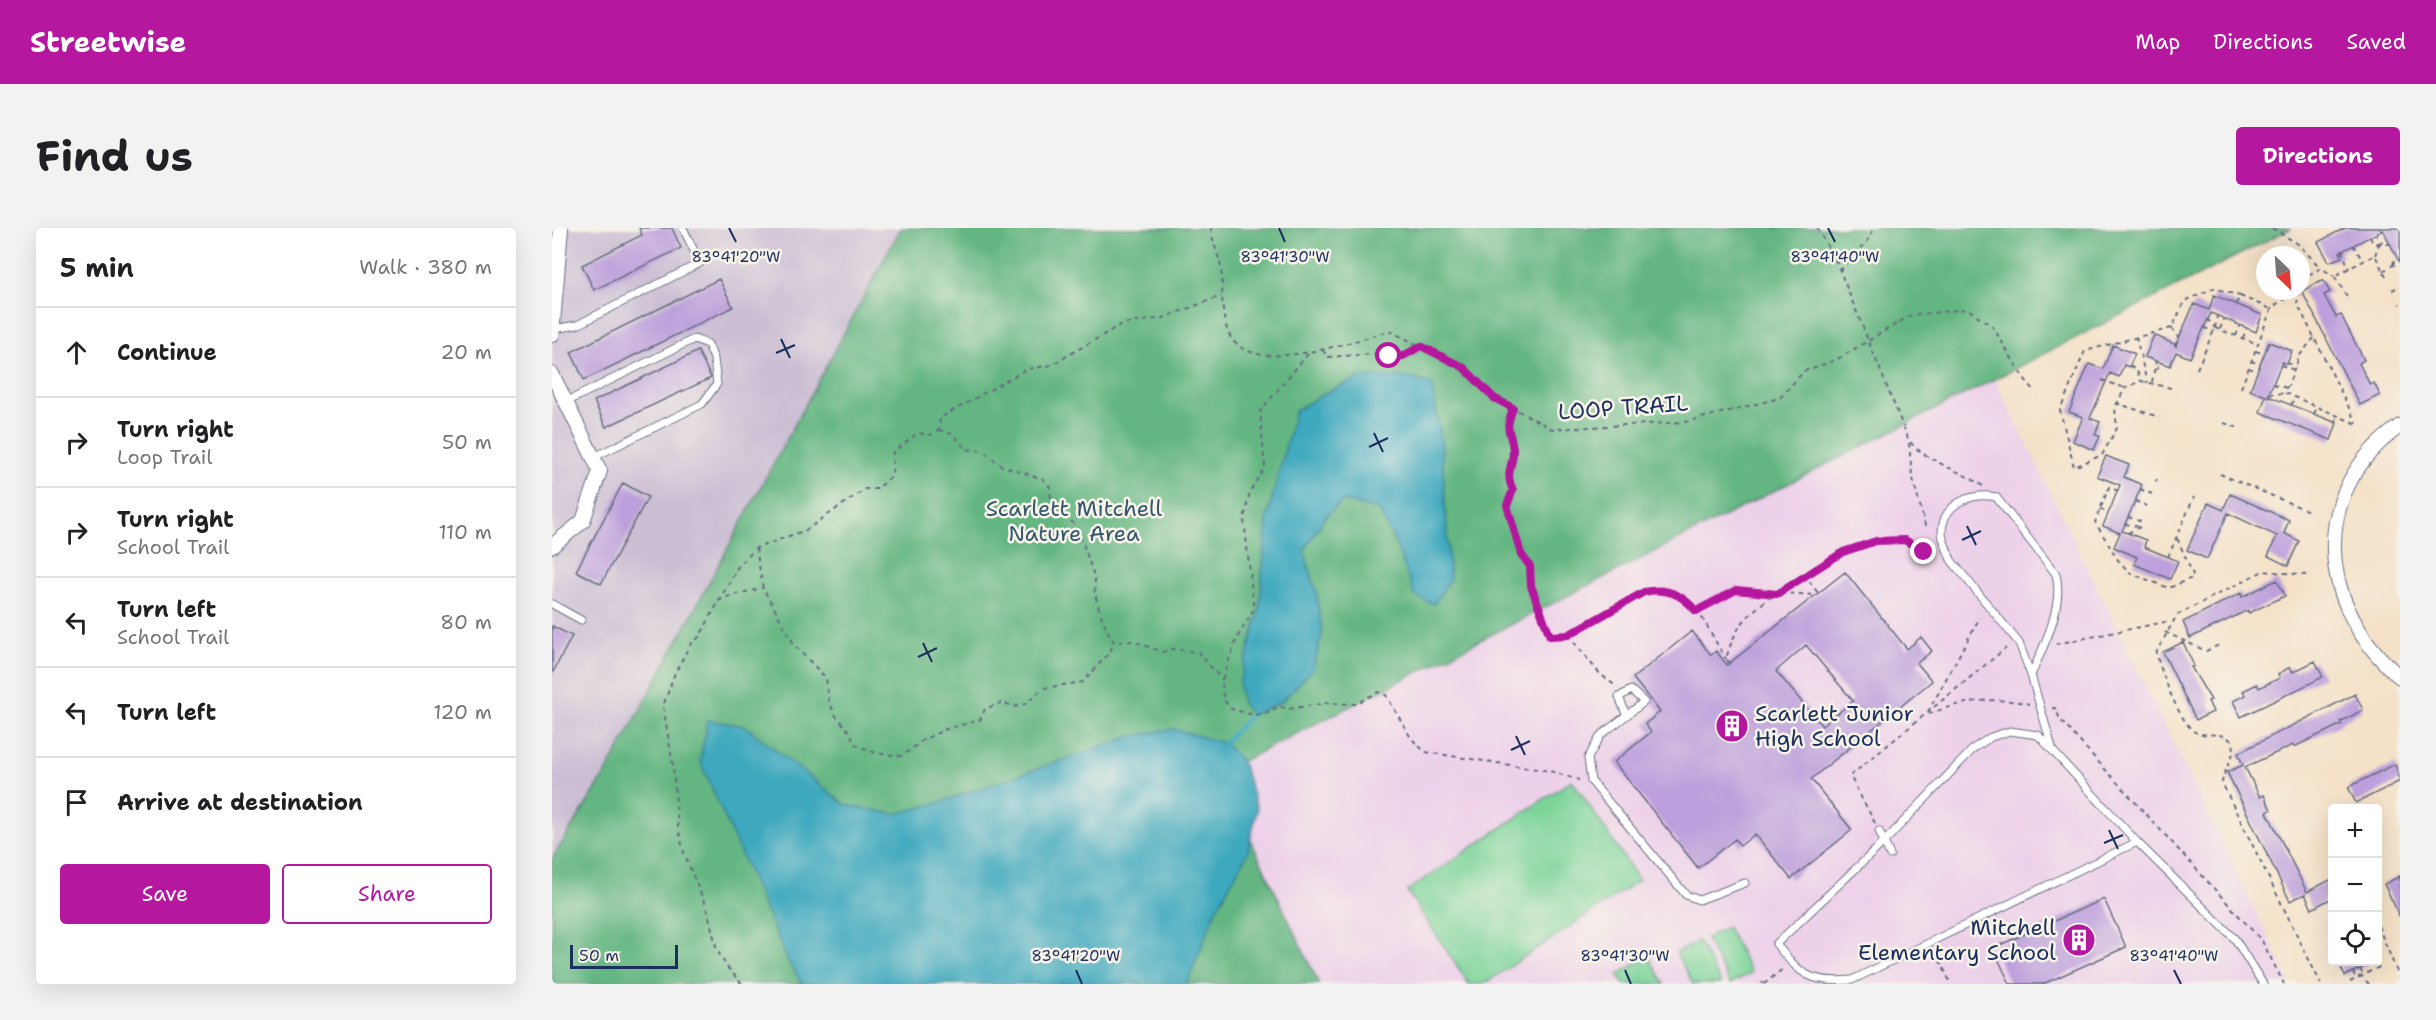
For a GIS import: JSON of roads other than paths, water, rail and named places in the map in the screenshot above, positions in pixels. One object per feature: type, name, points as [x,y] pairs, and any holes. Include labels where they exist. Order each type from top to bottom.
[{"type":"street","points":[[553,332],[561,228]]},
{"type":"street","points":[[552,374],[600,471],[583,521],[552,546]]},
{"type":"street","points":[[2400,426],[2376,446],[2348,487],[2335,526],[2333,548],[2336,578],[2344,603],[2371,649],[2400,677]]},
{"type":"lane","points":[[553,332],[577,324],[700,262],[683,228]]},
{"type":"lane","points":[[566,402],[694,339],[708,344],[714,359],[717,384],[702,404],[594,458]]},
{"type":"lane","points":[[2031,675],[2044,647],[2060,590],[2056,574],[1996,497],[1980,494],[1958,501],[1945,517],[1942,532],[1951,560],[2019,643],[2054,753]]},
{"type":"lane","points":[[552,604],[581,620]]},
{"type":"lane","points":[[1626,714],[1619,697],[1631,690],[1644,702],[1601,735],[1588,758],[1591,780],[1686,895],[1699,900],[1744,883]]},
{"type":"lane","points":[[2137,842],[1852,980],[1831,984],[1812,980],[1798,972],[1776,944],[1884,842],[1974,748],[1991,737],[2010,731],[2038,735],[2137,842],[2235,939],[2263,984]]},
{"type":"lane","points":[[1879,831],[1890,855]]},
{"type":"lane","points":[[1931,942],[1934,949]]},
{"type":"water","points":[[1361,377],[1406,377],[1432,384],[1441,439],[1450,579],[1434,604],[1415,596],[1397,547],[1379,510],[1343,501],[1325,517],[1304,550],[1316,590],[1322,633],[1313,669],[1281,702],[1251,715],[1242,703],[1239,684],[1259,612],[1267,518],[1295,411],[1325,393]]},
{"type":"water","points":[[708,720],[745,726],[846,805],[895,814],[938,803],[1132,736],[1173,729],[1224,743],[1242,761],[1257,808],[1248,852],[1216,910],[1187,984],[802,984],[789,963],[700,761]]},
{"type":"waterway","points":[[1224,743],[1251,715]]},
{"type":"place","name":"Scarlett Junior High School","points":[[1732,726]]},
{"type":"place","name":"Mitchell Elementary School","points":[[2079,940]]},
{"type":"park label","name":"Scarlett Mitchell Nature Area","points":[[1074,520]]}]
